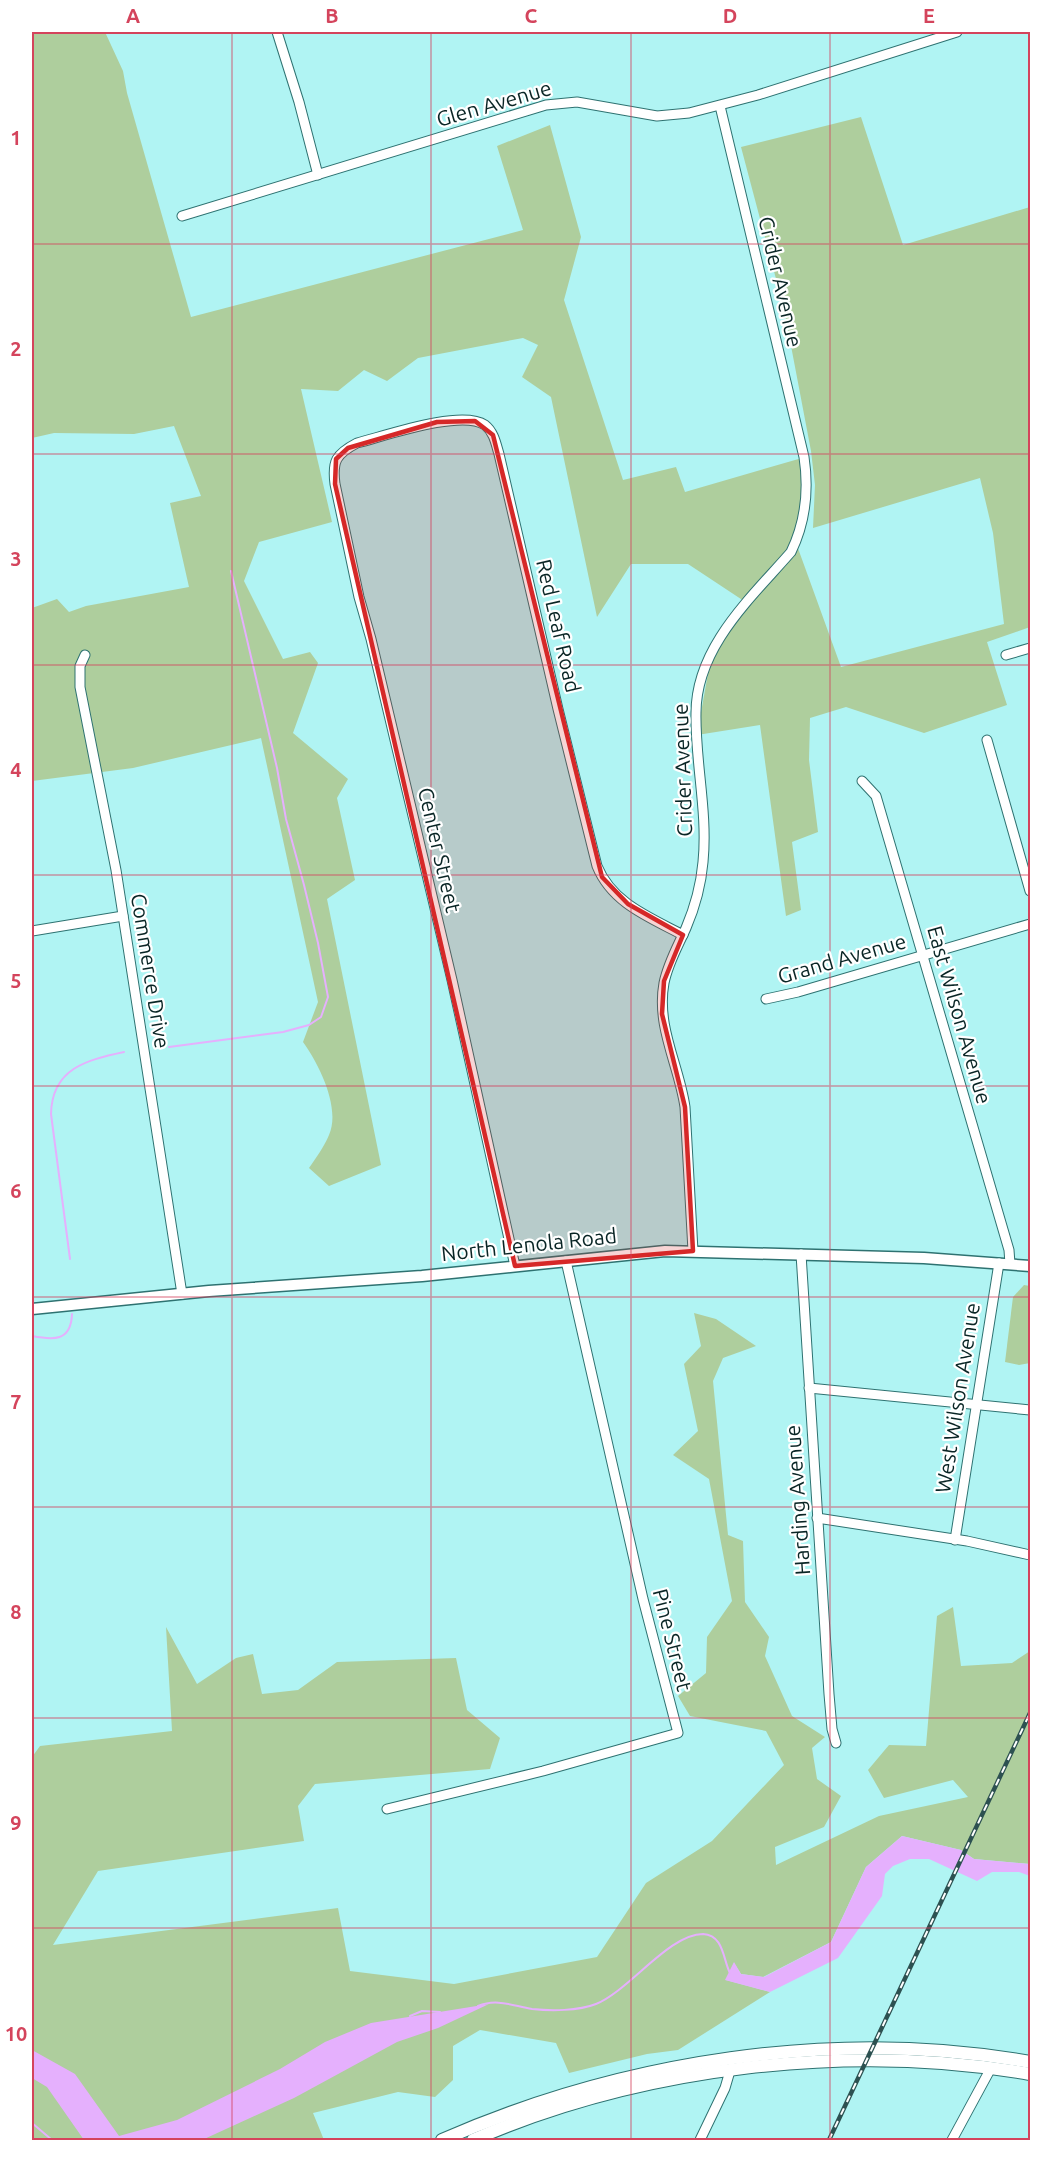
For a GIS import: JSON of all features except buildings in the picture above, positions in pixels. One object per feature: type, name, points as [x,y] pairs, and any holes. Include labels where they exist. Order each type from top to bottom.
[{"type":"highway","points":[[442,2140],[515,2111],[590,2087],[670,2068],[729,2059],[808,2052],[895,2050],[957,2052],[1030,2062]]},
{"type":"highway","points":[[473,2140],[601,2097],[689,2077],[730,2071],[798,2064],[870,2061],[928,2062],[1030,2074]]},
{"type":"main road","name":"North Lenola Road","points":[[32,1309],[182,1294],[422,1276],[633,1254],[693,1251],[924,1258],[1030,1266]]},
{"type":"street","points":[[277,32],[299,102],[318,175]]},
{"type":"street","name":"Glen Avenue","points":[[182,216],[530,109],[561,102],[593,104],[657,116],[689,113],[720,106],[957,32]]},
{"type":"street","name":"Crider Avenue","points":[[693,1251],[685,1107],[662,1014],[664,981],[698,896],[704,861],[696,711],[700,681],[709,657],[725,630],[791,552],[797,539],[807,499],[804,457],[720,106]]},
{"type":"street","name":"Red Leaf Road","points":[[348,448],[357,443],[430,424],[458,420],[483,424],[494,435],[597,866],[606,883],[618,897],[648,917],[683,934]]},
{"type":"street","name":"Center Street","points":[[348,448],[336,459],[334,468],[342,519],[431,891],[515,1266]]},
{"type":"street","points":[[1006,655],[1030,648]]},
{"type":"street","name":"Commerce Drive","points":[[85,655],[80,666],[80,687],[106,809],[182,1294]]},
{"type":"street","points":[[987,740],[1030,891]]},
{"type":"street","name":"East Wilson Avenue","points":[[862,781],[876,796],[1009,1250],[1004,1263]]},
{"type":"street","points":[[32,931],[123,916]]},
{"type":"street","name":"Grand Avenue","points":[[766,999],[798,992],[1030,924]]},
{"type":"street","name":"Harding Avenue","points":[[801,1254],[831,1718],[836,1743]]},
{"type":"street","name":"Pine Street","points":[[387,1809],[543,1772],[678,1734],[630,1546],[566,1261]]},
{"type":"street","name":"West Wilson Avenue","points":[[955,1540],[975,1404],[1004,1263]]},
{"type":"street","points":[[809,1388],[1030,1410]]},
{"type":"street","points":[[817,1518],[955,1540],[1030,1555]]},
{"type":"street","points":[[952,2140],[991,2068]]},
{"type":"street","points":[[700,2140],[725,2088],[730,2071]]},
{"type":"highlighted area","points":[[475,421],[493,435],[602,877],[628,904],[683,935],[664,981],[662,1014],[685,1107],[693,1251],[515,1266],[335,484],[336,459],[348,448],[437,422]]},
{"type":"green space","points":[[32,32],[105,32],[123,71],[127,93],[191,317],[523,230],[497,146],[550,125],[581,237],[564,300],[623,480],[676,467],[685,492],[802,458],[801,526],[795,540],[841,667],[1004,624],[993,533],[980,478],[813,528],[815,485],[811,451],[784,309],[741,147],[861,117],[903,245],[1030,207],[1030,627],[987,642],[1007,705],[924,733],[846,707],[810,718],[809,760],[818,832],[792,842],[801,910],[786,916],[760,725],[697,735],[712,651],[750,605],[688,564],[631,564],[597,617],[551,397],[522,377],[538,345],[523,338],[418,358],[387,381],[364,370],[338,391],[301,389],[332,522],[259,542],[244,581],[283,659],[310,652],[318,663],[293,733],[348,779],[337,798],[355,880],[327,899],[381,1165],[329,1186],[309,1168],[329,1135],[332,1112],[321,1074],[303,1042],[318,1002],[261,738],[133,768],[32,781],[32,608],[57,599],[69,612],[86,606],[189,587],[170,503],[201,496],[174,426],[134,434],[54,433],[32,438]]},
{"type":"green space","points":[[1024,1285],[1030,1286],[1030,1363],[1019,1365],[1005,1362],[1013,1297]]},
{"type":"green space","points":[[694,1313],[716,1319],[756,1346],[723,1358],[713,1381],[728,1535],[743,1541],[745,1602],[769,1637],[765,1656],[792,1716],[825,1737],[812,1748],[817,1779],[841,1796],[824,1827],[775,1847],[776,1865],[879,1816],[968,1797],[953,1780],[884,1798],[868,1770],[889,1745],[926,1746],[937,1616],[953,1607],[961,1666],[1012,1663],[1030,1651],[1030,1864],[974,1859],[961,1850],[902,1836],[866,1867],[831,1942],[763,1977],[741,1974],[734,1963],[726,1980],[770,1992],[678,2050],[647,2054],[569,2073],[556,2043],[480,2030],[453,2046],[453,2080],[435,2097],[398,2092],[313,2113],[324,2140],[32,2140],[32,1757],[40,1746],[172,1731],[166,1627],[197,1684],[236,1658],[253,1654],[262,1694],[298,1690],[337,1662],[456,1658],[467,1710],[500,1738],[490,1769],[315,1784],[298,1806],[304,1841],[98,1871],[53,1945],[338,1908],[350,1971],[454,1984],[597,1957],[646,1883],[712,1841],[784,1765],[766,1731],[690,1716],[678,1696],[706,1673],[707,1637],[732,1601],[709,1479],[673,1455],[698,1431],[684,1364],[701,1346]]},
{"type":"shaded area","points":[[902,1836],[961,1850],[974,1859],[1030,1864],[1030,1876],[1019,1872],[992,1872],[977,1881],[929,1859],[910,1859],[893,1866],[885,1874],[882,1896],[838,1958],[770,1992],[725,1980],[734,1962],[741,1974],[764,1977],[831,1942],[866,1867]]},
{"type":"shaded area","points":[[489,2004],[438,2028],[397,2042],[294,2098],[202,2140],[84,2140],[47,2087],[32,2078],[32,2050],[75,2074],[119,2136],[177,2120],[280,2069],[325,2042],[371,2023]]},
{"type":"waterway","points":[[169,1047],[283,1032],[309,1025],[321,1017],[328,997],[318,943],[286,819],[277,768],[231,571]]},
{"type":"waterway","points":[[70,1259],[51,1114],[53,1098],[65,1076],[74,1069],[85,1063],[124,1052]]},
{"type":"waterway","points":[[32,1336],[60,1337],[68,1330],[72,1314]]},
{"type":"waterway","points":[[478,2006],[505,2003],[532,2009],[556,2010],[596,2004],[622,1987],[663,1952],[690,1936],[703,1934],[710,1935],[719,1943],[730,1973]]},
{"type":"waterway","points":[[410,2016],[422,2011],[440,2012]]},
{"type":"waterway","points":[[32,2123],[52,2140]]},
{"type":"railway","points":[[829,2140],[1030,1713]]}]
